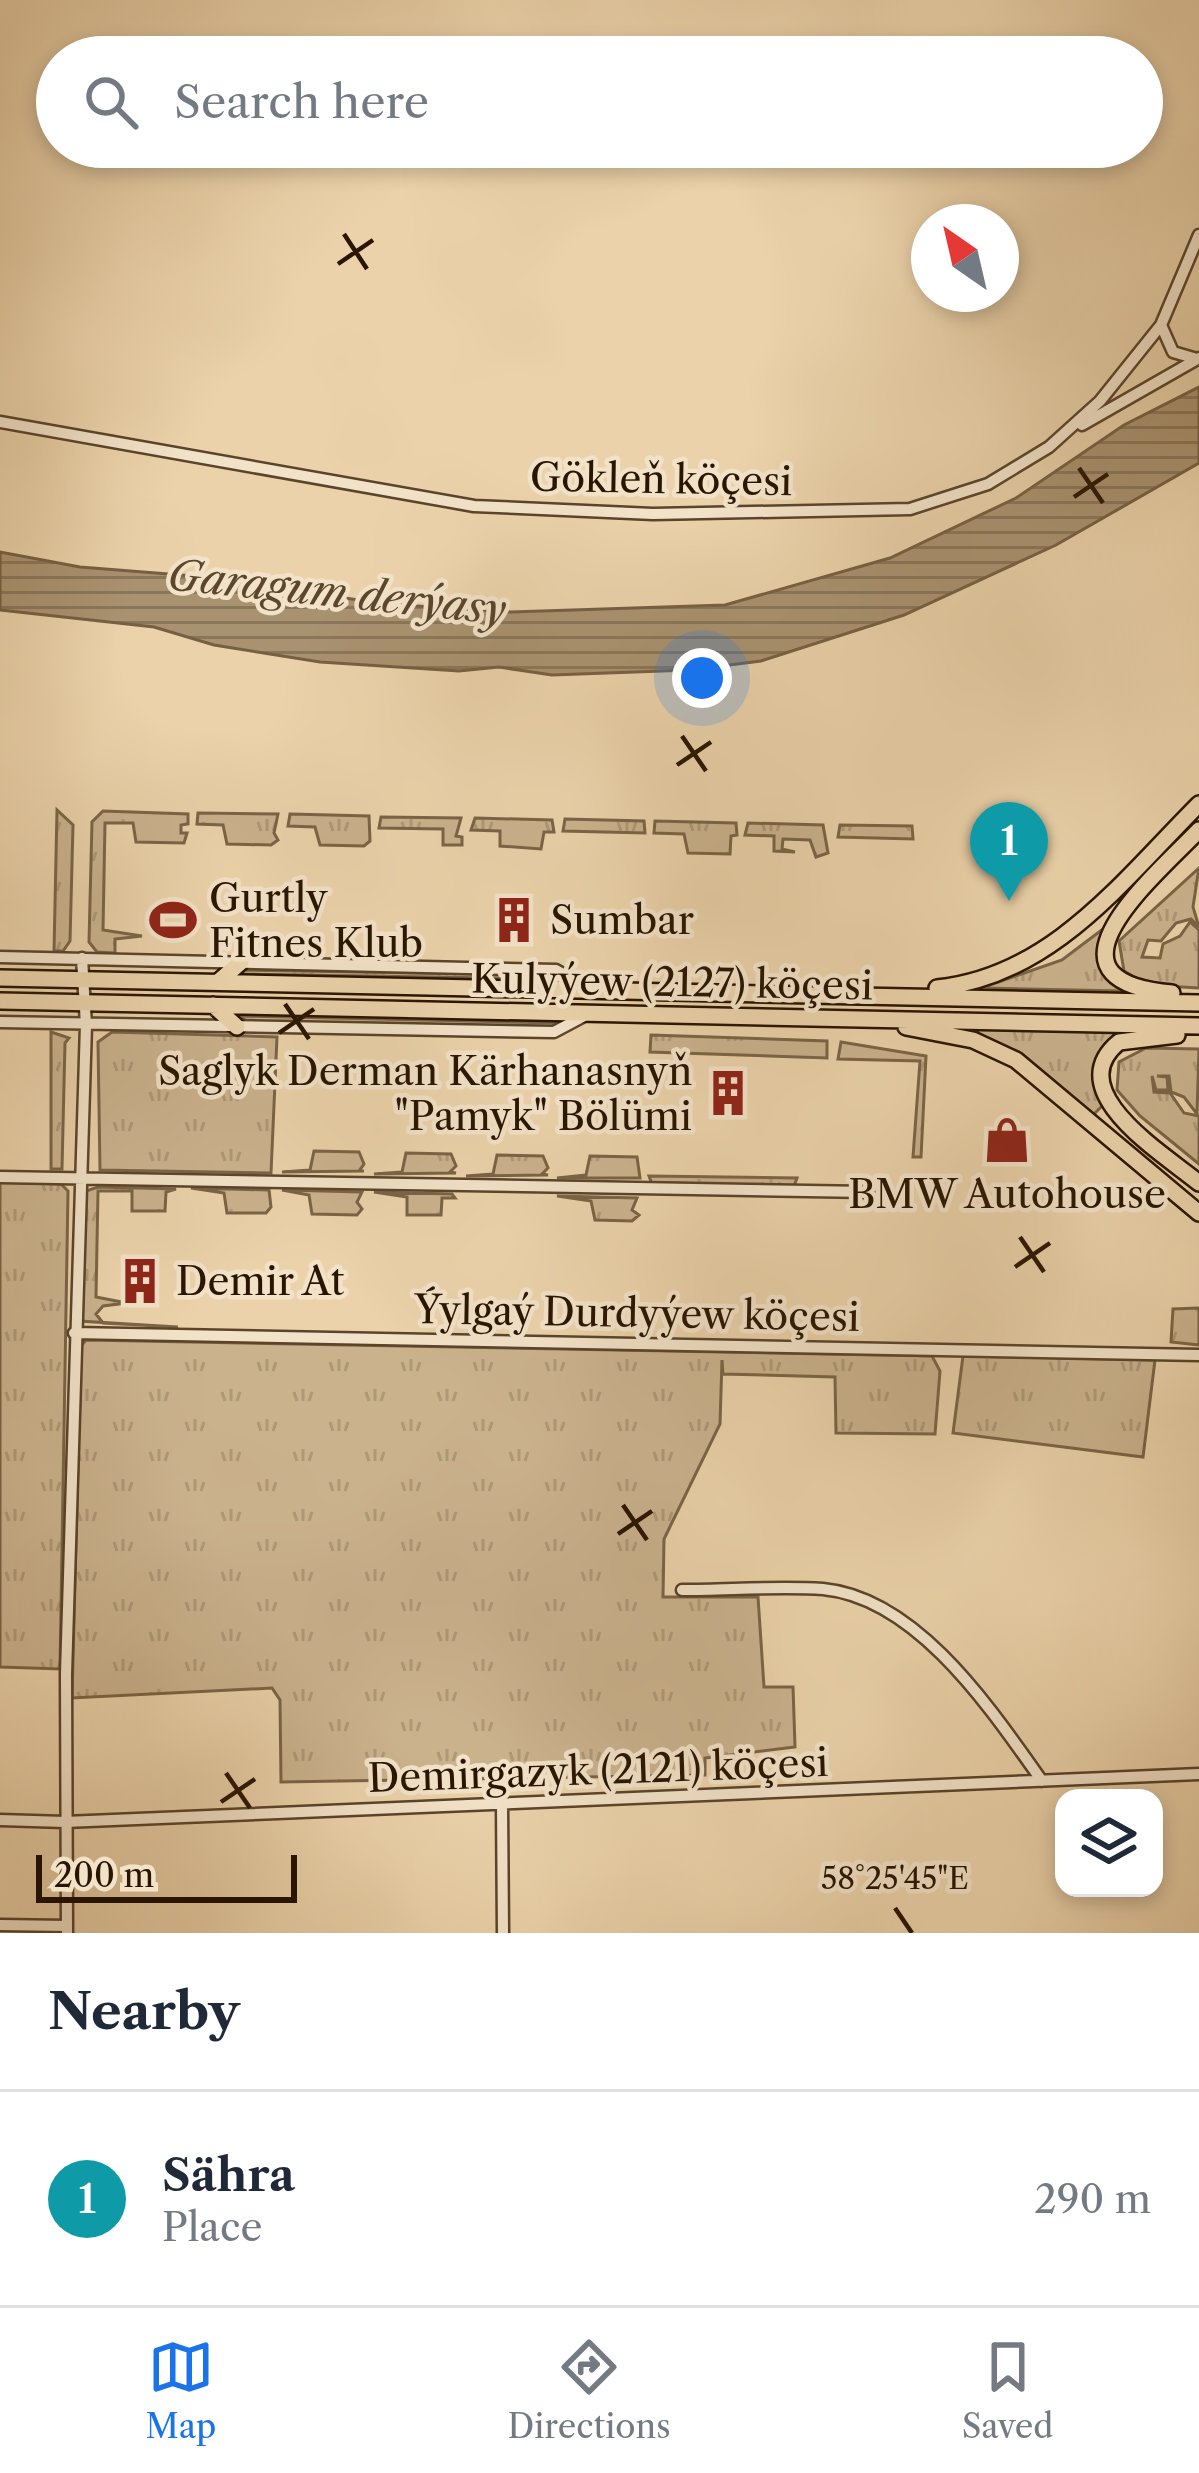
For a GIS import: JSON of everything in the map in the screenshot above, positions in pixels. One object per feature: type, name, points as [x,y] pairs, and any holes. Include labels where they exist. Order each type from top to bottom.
[{"type":"highway","points":[[868,994],[973,983],[1032,960],[1075,927],[1199,804]]},
{"type":"highway","points":[[1199,830],[1119,913],[1105,943],[1110,967],[1126,984],[1199,999]]},
{"type":"highway","points":[[218,982],[241,962]]},
{"type":"highway","name":"Kulyýew (2127) köçesi","points":[[0,979],[1199,999]]},
{"type":"highway","name":"Kulyýew (2127) köçesi","points":[[0,1001],[1199,1030]]},
{"type":"highway","points":[[213,1005],[237,1027]]},
{"type":"highway","points":[[861,1019],[956,1036],[1004,1053],[1053,1087],[1199,1213]]},
{"type":"highway","points":[[1199,1030],[1119,1042],[1104,1060],[1101,1082],[1116,1113],[1199,1183]]},
{"type":"street","name":"Gökleň köçesi","points":[[0,422],[474,506],[653,514],[910,509],[988,484],[1049,447],[1136,363],[1161,325],[1199,235]]},
{"type":"street","points":[[1161,325],[1173,352],[1198,358]]},
{"type":"street","points":[[1049,447],[1116,402],[1198,358]]},
{"type":"street","points":[[0,957],[556,970],[590,989]]},
{"type":"street","points":[[0,1925],[67,1930],[74,1333],[86,1025],[82,958]]},
{"type":"street","points":[[0,1022],[554,1032],[587,1014]]},
{"type":"street","points":[[0,1177],[868,1192]]},
{"type":"street","name":"Ýylgaý Durdyýew köçesi","points":[[74,1333],[1199,1355]]},
{"type":"street","points":[[682,1590],[828,1589],[891,1615],[962,1670],[1042,1781]]},
{"type":"street","name":"Demirgazyk (2121) köçesi","points":[[0,1820],[65,1822],[1199,1774]]},
{"type":"street","points":[[502,1804],[503,1933]]},
{"type":"green space","points":[[57,810],[73,825],[70,941],[63,951],[54,951]]},
{"type":"green space","points":[[103,811],[188,814],[188,824],[181,825],[181,833],[187,833],[184,843],[136,842],[133,823],[105,823],[103,930],[142,936],[115,939],[115,953],[97,952],[89,942],[92,822]]},
{"type":"green space","points":[[198,813],[278,814],[274,833],[278,840],[271,845],[227,844],[223,825],[197,824]]},
{"type":"green space","points":[[290,814],[369,816],[370,841],[364,846],[320,845],[315,827],[288,826]]},
{"type":"green space","points":[[381,817],[461,818],[456,836],[462,837],[462,845],[443,845],[443,829],[379,828]]},
{"type":"green space","points":[[475,818],[552,820],[554,832],[544,832],[541,849],[500,846],[500,831],[471,830]]},
{"type":"green space","points":[[565,819],[644,821],[645,833],[563,831]]},
{"type":"green space","points":[[655,821],[736,823],[737,835],[731,836],[730,854],[688,853],[684,834],[654,833]]},
{"type":"green space","points":[[748,823],[823,825],[828,853],[816,857],[810,840],[783,839],[782,849],[795,852],[774,851],[774,836],[745,835]]},
{"type":"green space","points":[[840,825],[912,826],[913,839],[838,837]]},
{"type":"green space","points":[[1199,868],[1193,907],[1199,927],[1191,919],[1176,923],[1161,941],[1148,940],[1142,957],[1160,958],[1163,944],[1180,936],[1190,922],[1199,930],[1199,988],[1148,985],[1124,971],[1119,941]]},
{"type":"green space","points":[[1103,929],[1100,960],[1123,991],[981,988],[1062,960]]},
{"type":"green space","points":[[246,970],[538,975],[551,979],[237,974]]},
{"type":"green space","points":[[238,1016],[557,1023],[551,1027],[247,1021]]},
{"type":"green space","points":[[51,1032],[69,1038],[65,1043],[62,1169],[51,1169]]},
{"type":"green space","points":[[112,1032],[277,1037],[271,1173],[100,1170],[98,1042]]},
{"type":"green space","points":[[969,1032],[1120,1032],[1095,1068],[1103,1105],[1093,1115],[1032,1064]]},
{"type":"green space","points":[[651,1035],[827,1041],[827,1058],[650,1052]]},
{"type":"green space","points":[[841,1042],[926,1056],[921,1157],[913,1157],[920,1061],[838,1059]]},
{"type":"green space","points":[[1146,1048],[1199,1049],[1197,1114],[1184,1097],[1171,1092],[1169,1076],[1157,1076],[1167,1077],[1168,1090],[1156,1090],[1152,1076],[1154,1092],[1170,1093],[1184,1113],[1199,1116],[1199,1164],[1140,1116],[1117,1090],[1119,1062]]},
{"type":"green space","points":[[314,1151],[359,1152],[364,1164],[359,1171],[364,1171],[282,1172],[310,1170]]},
{"type":"green space","points":[[406,1153],[451,1154],[456,1166],[450,1172],[456,1173],[374,1174],[402,1172]]},
{"type":"green space","points":[[497,1155],[543,1156],[548,1168],[542,1174],[548,1175],[466,1176],[493,1174]]},
{"type":"green space","points":[[590,1156],[637,1157],[640,1178],[557,1178],[586,1175]]},
{"type":"green space","points":[[649,1176],[797,1178],[794,1186],[652,1184]]},
{"type":"green space","points":[[0,1182],[61,1184],[68,1191],[60,1669],[0,1667]]},
{"type":"green space","points":[[98,1187],[176,1189],[166,1192],[165,1211],[132,1211],[132,1191],[98,1191],[96,1297],[127,1303],[103,1306],[96,1314],[103,1322],[79,1321],[86,1191]]},
{"type":"green space","points":[[191,1188],[269,1190],[271,1207],[266,1213],[227,1213],[224,1193]]},
{"type":"green space","points":[[282,1190],[362,1192],[357,1202],[362,1209],[357,1215],[312,1214],[309,1195]]},
{"type":"green space","points":[[374,1192],[452,1194],[455,1198],[442,1198],[441,1215],[407,1215],[407,1197]]},
{"type":"green space","points":[[557,1196],[637,1198],[632,1210],[639,1215],[632,1221],[595,1220],[591,1201]]},
{"type":"green space","points":[[1199,1308],[1199,1345],[1171,1342],[1173,1309]]},
{"type":"green space","points":[[86,1340],[932,1356],[940,1371],[935,1434],[836,1433],[835,1377],[723,1374],[722,1360],[720,1424],[664,1539],[663,1597],[758,1597],[764,1687],[793,1687],[795,1747],[705,1758],[705,1775],[281,1782],[280,1700],[272,1688],[72,1698],[81,1346]]},
{"type":"green space","points":[[963,1356],[1155,1360],[1143,1457],[953,1433]]},
{"type":"shaded area","points":[[1199,387],[1199,463],[1056,545],[904,615],[761,661],[690,670],[552,675],[499,667],[459,671],[320,662],[214,645],[154,627],[0,610],[0,552],[80,567],[194,576],[386,604],[511,612],[725,605],[890,558],[1016,498],[1124,425]]},
{"type":"place","name":"Sähra","points":[[1009,901]]},
{"type":"place","name":"Gurtly Fitnes Klub","points":[[173,920]]},
{"type":"place","name":"Sumbar","points":[[514,920]]},
{"type":"place","name":"Saglyk Derman Kärhanasnyň \"Pamyk\" Bölümi","points":[[728,1093]]},
{"type":"place","name":"BMW Autohouse","points":[[1007,1140]]},
{"type":"place","name":"Demir At","points":[[140,1281]]},
{"type":"water label","name":"Garagum derýasy","points":[[337,592]]}]
